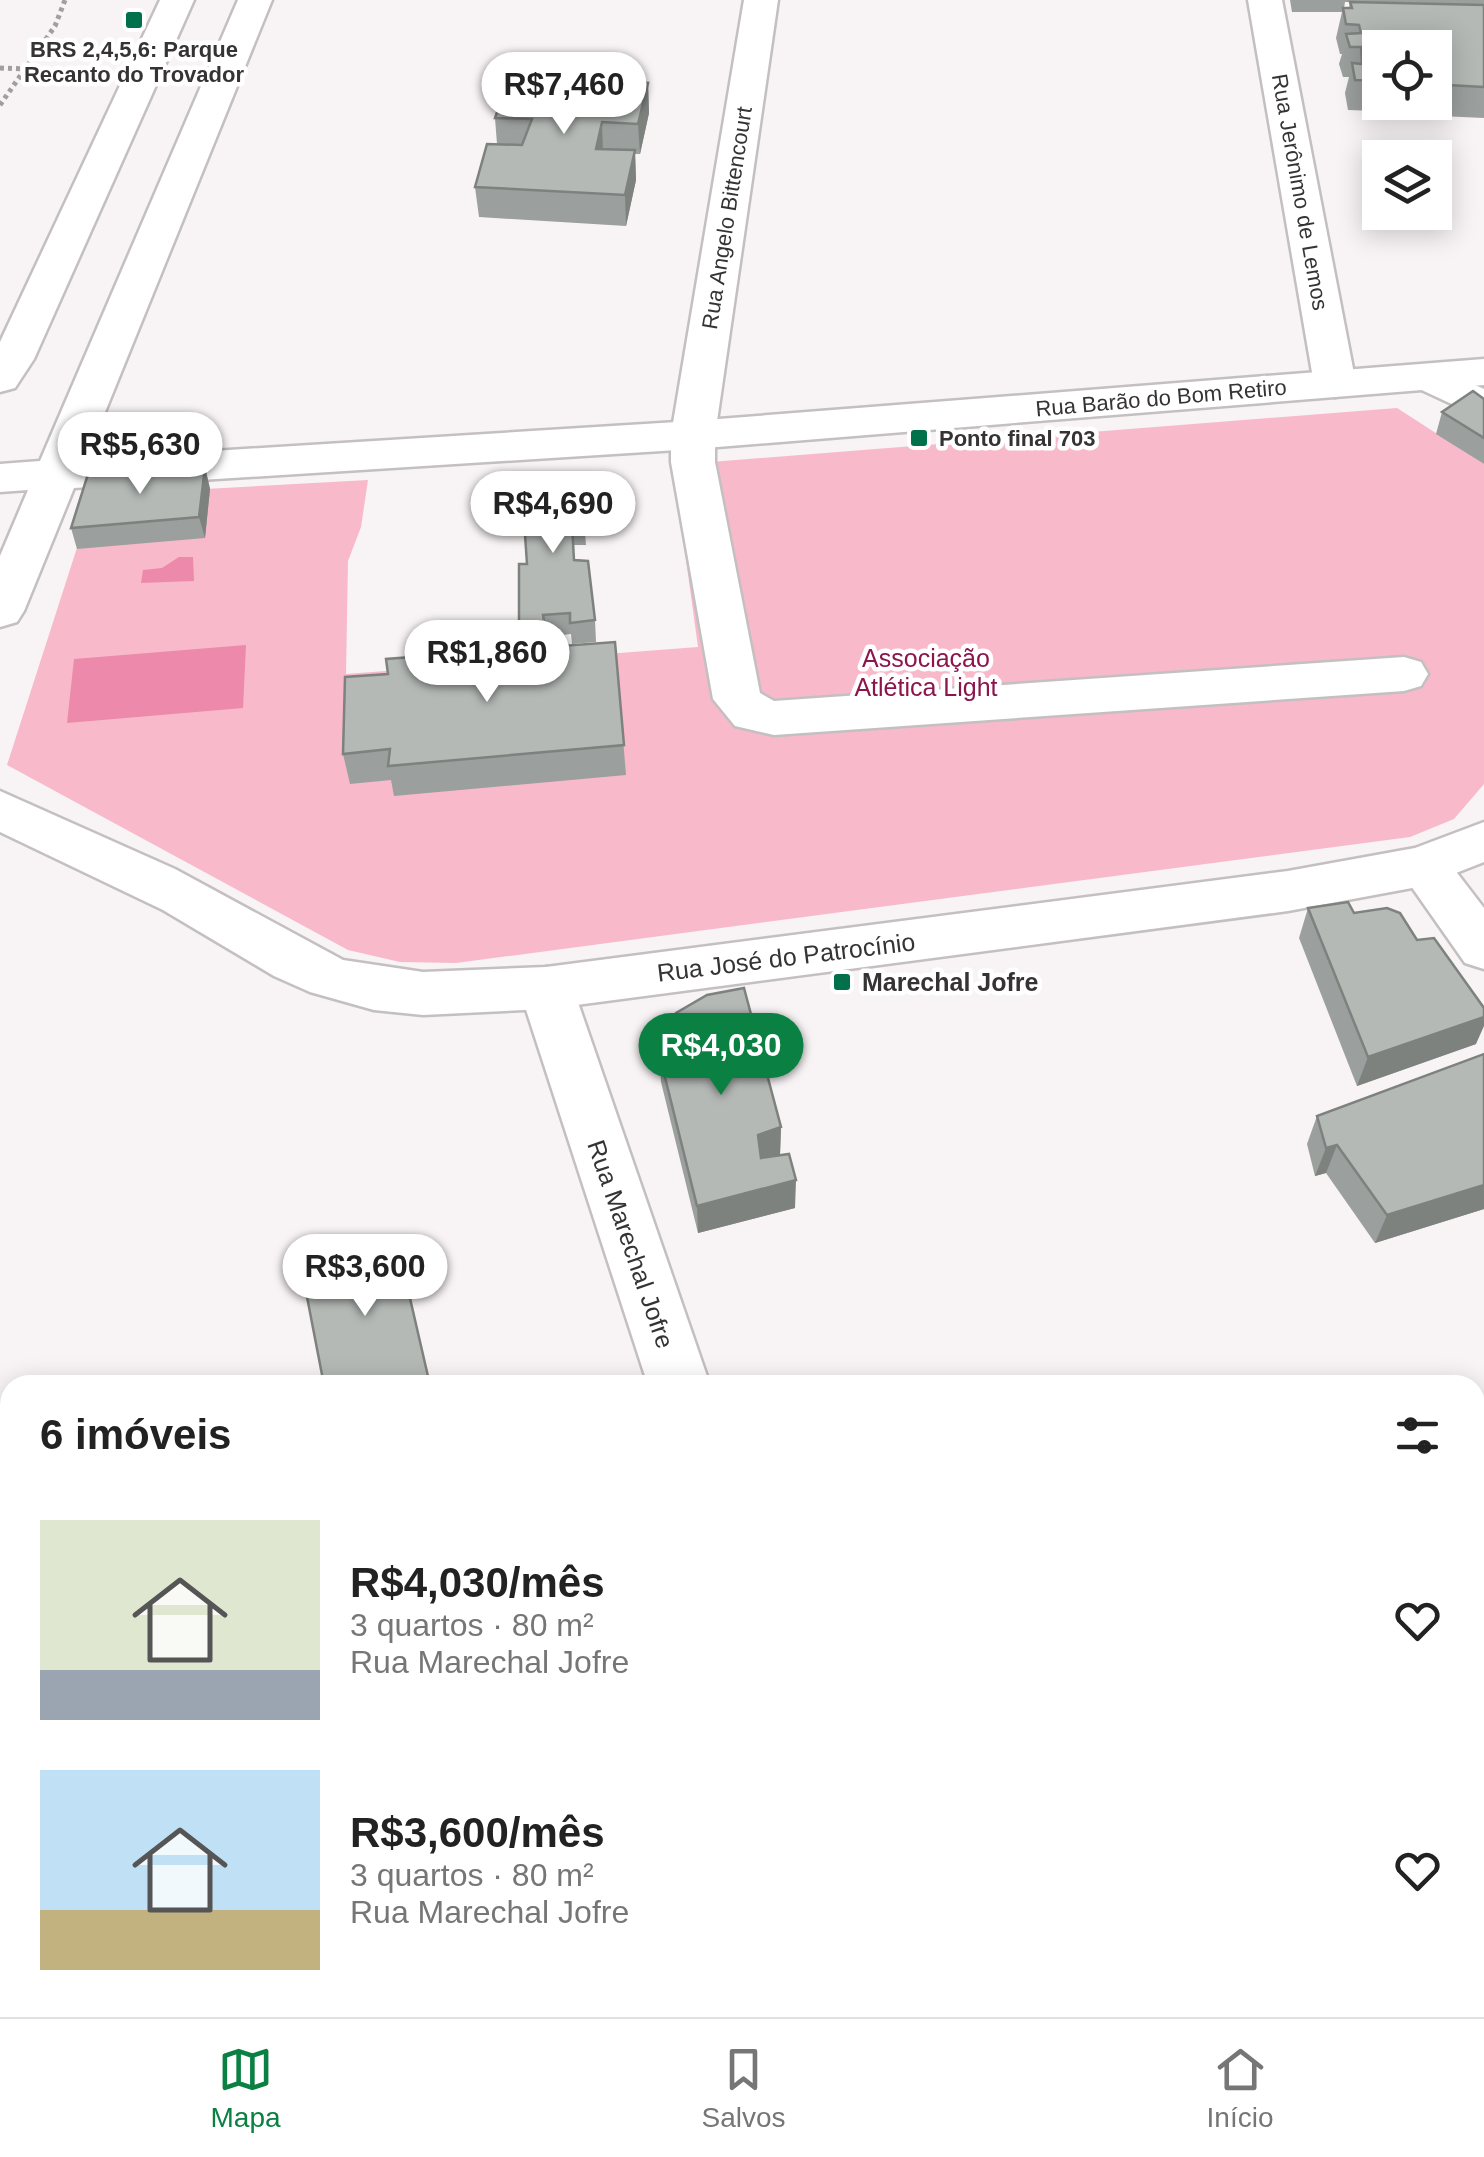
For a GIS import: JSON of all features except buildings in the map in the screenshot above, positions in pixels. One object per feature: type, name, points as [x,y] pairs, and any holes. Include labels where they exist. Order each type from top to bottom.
[{"type":"main road","points":[[0,379],[14,359],[177,0]]},
{"type":"main road","points":[[0,611],[255,0]]},
{"type":"main road","name":"Rua Angelo Bittencourt","points":[[761,0],[692,462],[737,699],[752,714],[774,718],[1404,674]]},
{"type":"main road","name":"Rua Jerônimo de Lemos","points":[[1264,0],[1335,384]]},
{"type":"main road","name":"Rua Barão do Bom Retiro","points":[[0,478],[693,435],[1484,372]]},
{"type":"main road","points":[[1428,377],[1484,406]]},
{"type":"main road","name":"Rua José do Patrocínio","points":[[0,810],[205,908],[283,956],[344,982],[398,993],[446,995],[546,988],[1288,891],[1423,866],[1484,841]]},
{"type":"main road","points":[[0,850],[62,861],[205,908]]},
{"type":"main road","points":[[1423,866],[1484,948]]},
{"type":"main road","name":"Rua Marechal Jofre","points":[[546,988],[676,1375]]},
{"type":"path","points":[[0,105],[55,26],[65,0]]},
{"type":"path","points":[[0,68],[26,70]]},
{"type":"green space","name":"Associação Atlética Light","points":[[1397,408],[1484,464],[1484,784],[1454,819],[1410,837],[456,963],[400,962],[348,950],[7,765],[94,495],[368,480],[361,527],[348,561],[346,674],[698,647],[673,465]]},
{"type":"shaded area","points":[[179,557],[193,557],[194,581],[141,583],[143,570],[162,568]]},
{"type":"shaded area","points":[[246,645],[243,708],[67,723],[74,659]]},
{"type":"place","name":"BRS 2,4,5,6: Parque Recanto do Trovador","points":[[134,20]]},
{"type":"place","name":"Ponto final 703","points":[[919,438]]},
{"type":"place","name":"Marechal Jofre","points":[[842,982]]}]
